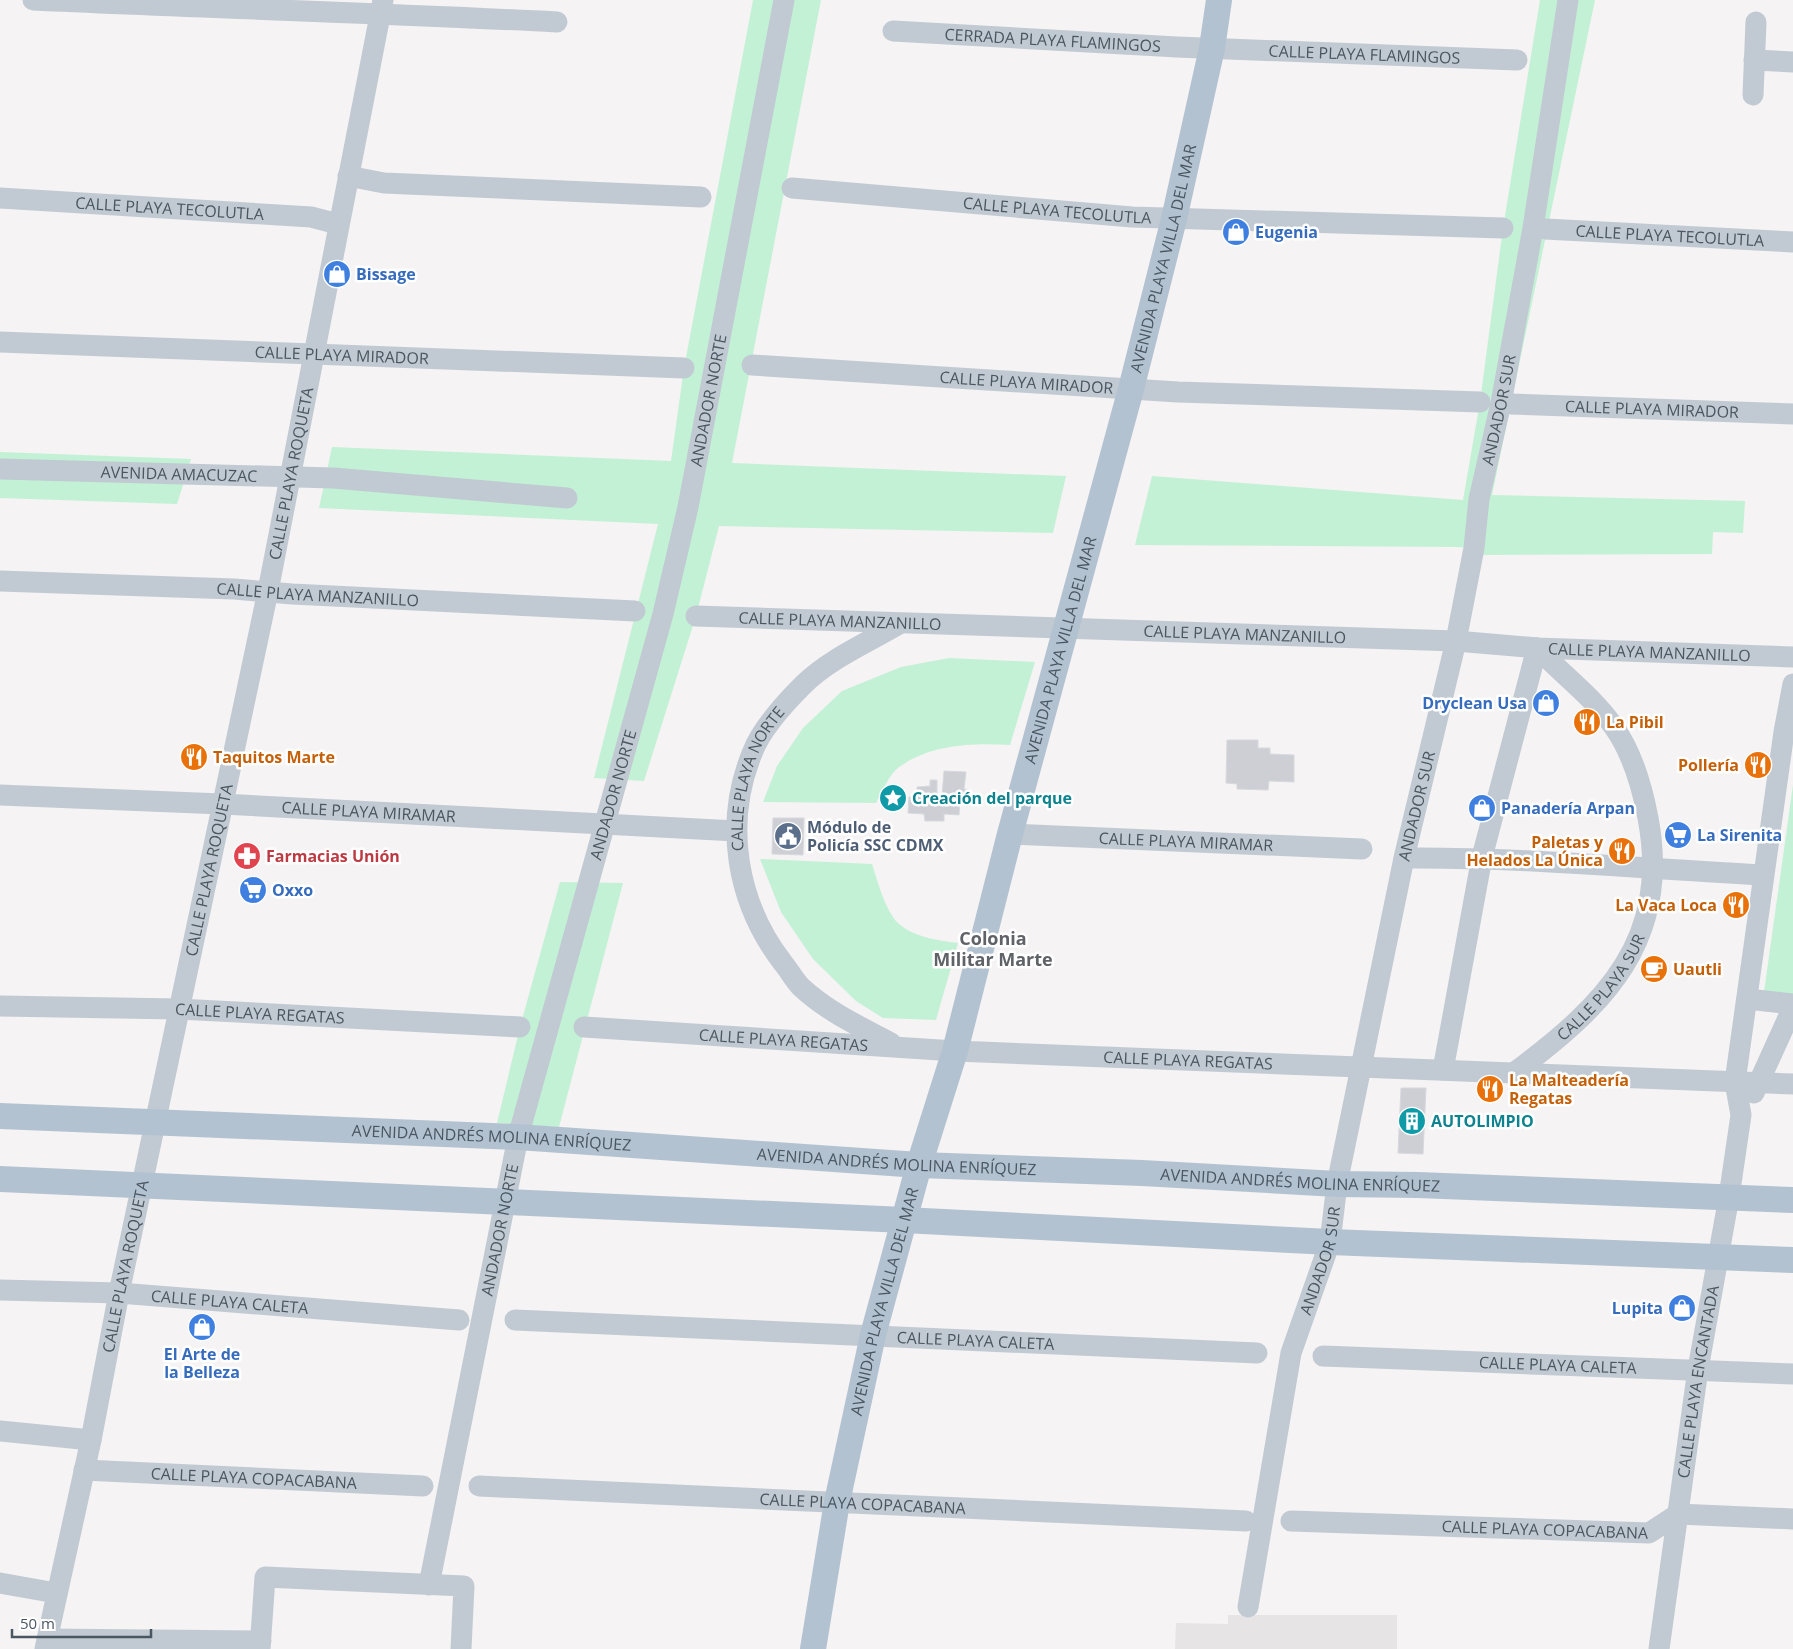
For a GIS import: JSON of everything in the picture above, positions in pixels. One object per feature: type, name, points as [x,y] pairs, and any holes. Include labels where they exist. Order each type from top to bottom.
[{"type":"main road","name":"AVENIDA PLAYA VILLA DEL MAR","points":[[813,1649],[837,1502],[873,1335],[919,1165],[955,1051],[1010,834],[1131,389],[1174,218],[1212,48],[1219,0]]},
{"type":"main road","name":"AVENIDA ANDRÉS MOLINA ENRÍQUEZ","points":[[0,1116],[518,1137],[919,1165],[1142,1173],[1337,1184],[1418,1185],[1793,1200]]},
{"type":"main road","points":[[0,1180],[904,1220],[1330,1242],[1793,1260]]},
{"type":"street","points":[[33,0],[382,7],[558,22]]},
{"type":"street","name":"ANDADOR NORTE","points":[[429,1585],[518,1137],[663,614],[688,507],[784,0]]},
{"type":"street","name":"ANDADOR SUR","points":[[1248,1607],[1291,1353],[1330,1242],[1337,1184],[1404,858],[1456,641],[1474,548],[1478,500],[1502,403],[1533,228],[1568,0]]},
{"type":"street","name":"CALLE PLAYA ROQUETA","points":[[46,1644],[91,1440],[119,1293],[178,1009],[268,591],[288,478],[382,7]]},
{"type":"street","points":[[1753,95],[1756,22]]},
{"type":"street","name":"CERRADA PLAYA FLAMINGOS","points":[[893,31],[1212,48]]},
{"type":"street","name":"CALLE PLAYA FLAMINGOS","points":[[1212,48],[1517,60]]},
{"type":"street","points":[[1754,60],[1793,62]]},
{"type":"street","points":[[348,176],[384,183],[701,197]]},
{"type":"street","name":"CALLE PLAYA TECOLUTLA","points":[[792,188],[1174,218],[1503,228]]},
{"type":"street","name":"CALLE PLAYA TECOLUTLA","points":[[0,198],[311,217],[338,224]]},
{"type":"street","name":"CALLE PLAYA TECOLUTLA","points":[[1546,229],[1793,242]]},
{"type":"street","name":"CALLE PLAYA MIRADOR","points":[[0,342],[684,368]]},
{"type":"street","name":"CALLE PLAYA MIRADOR","points":[[752,365],[1131,389],[1480,402]]},
{"type":"street","name":"CALLE PLAYA MIRADOR","points":[[1511,404],[1793,414]]},
{"type":"street","name":"AVENIDA AMACUZAC","points":[[0,469],[333,478],[567,498]]},
{"type":"street","name":"CALLE PLAYA MANZANILLO","points":[[0,581],[268,591],[292,594],[635,611]]},
{"type":"street","name":"CALLE PLAYA MANZANILLO","points":[[696,616],[1456,641],[1537,648],[1793,657]]},
{"type":"street","name":"CALLE PLAYA NORTE","points":[[898,1046],[832,1012],[800,985],[774,951],[754,915],[740,871],[736,831],[741,786],[753,750],[777,714],[804,684],[839,659],[899,624]]},
{"type":"street","points":[[1443,1070],[1482,857],[1537,648]]},
{"type":"street","name":"CALLE PLAYA SUR","points":[[1515,1072],[1559,1040],[1599,1002],[1622,970],[1641,933],[1652,896],[1654,870],[1650,828],[1643,792],[1631,757],[1614,727],[1593,702],[1537,648]]},
{"type":"street","name":"CALLE PLAYA ENCANTADA","points":[[1658,1649],[1698,1369],[1729,1197],[1741,1115],[1735,1082],[1763,875],[1789,733],[1793,684]]},
{"type":"street","name":"CALLE PLAYA MIRAMAR","points":[[0,795],[222,804],[736,831]]},
{"type":"street","name":"CALLE PLAYA MIRAMAR","points":[[1010,834],[1362,849]]},
{"type":"street","points":[[1404,858],[1482,857],[1654,870],[1763,875]]},
{"type":"street","points":[[1747,999],[1793,1005]]},
{"type":"street","name":"CALLE PLAYA ENCANTADA","points":[[1741,1115],[1760,1082],[1793,1005]]},
{"type":"street","name":"CALLE PLAYA REGATAS","points":[[0,1006],[178,1009],[520,1027]]},
{"type":"street","name":"CALLE PLAYA REGATAS","points":[[584,1027],[955,1051],[1793,1084]]},
{"type":"street","name":"CALLE PLAYA CALETA","points":[[0,1290],[119,1293],[459,1320]]},
{"type":"street","name":"CALLE PLAYA CALETA","points":[[514,1320],[1257,1353]]},
{"type":"street","name":"CALLE PLAYA CALETA","points":[[1322,1356],[1793,1374]]},
{"type":"street","points":[[0,1431],[91,1440]]},
{"type":"street","name":"CALLE PLAYA COPACABANA","points":[[84,1470],[423,1486]]},
{"type":"street","name":"CALLE PLAYA COPACABANA","points":[[479,1486],[1246,1521]]},
{"type":"street","points":[[1678,1514],[1793,1519]]},
{"type":"street","name":"CALLE PLAYA COPACABANA","points":[[1291,1521],[1649,1534],[1678,1514]]},
{"type":"street","points":[[46,1644],[261,1645],[265,1577],[464,1586],[461,1649]]},
{"type":"street","points":[[0,1583],[56,1593]]},
{"type":"shaded area","points":[[1228,1615],[1397,1615],[1397,1649],[1175,1649],[1176,1623],[1228,1624]]},
{"type":"green space","points":[[753,0],[821,0],[732,463],[1066,476],[1053,533],[719,526],[696,616],[644,781],[594,778],[658,524],[319,508],[332,447],[671,461],[684,368]]},
{"type":"green space","points":[[1540,0],[1595,0],[1492,495],[1745,501],[1743,533],[1713,532],[1712,554],[1480,555],[1474,548],[1457,547],[1135,545],[1152,476],[1463,500],[1480,402],[1503,228]]},
{"type":"green space","points":[[0,452],[191,459],[177,504],[0,498]]},
{"type":"green space","points":[[949,658],[1035,662],[1010,745],[981,744],[939,749],[912,759],[895,770],[876,803],[763,802],[777,766],[803,728],[842,691],[901,667]]},
{"type":"green space","points":[[1793,785],[1793,997],[1762,1006]]},
{"type":"green space","points":[[760,859],[872,864],[886,904],[899,924],[912,932],[935,940],[958,943],[936,1020],[883,1018],[856,1001],[813,959],[781,912]]},
{"type":"green space","points":[[560,882],[623,883],[559,1127],[497,1123],[520,1027]]},
{"type":"building","points":[[1227,740],[1258,740],[1258,748],[1270,748],[1270,754],[1294,755],[1294,782],[1269,781],[1268,790],[1237,789],[1237,784],[1226,783]]},
{"type":"building","points":[[944,771],[966,772],[964,789],[969,790],[969,798],[960,799],[959,815],[944,814],[944,821],[925,821],[924,814],[908,813],[909,797],[917,796],[917,787],[930,786],[930,780],[937,780],[937,796],[942,796]]},
{"type":"building","name":"Módulo de Policía SSC CDMX","points":[[773,818],[804,818],[803,855],[772,854]]},
{"type":"building","name":"AUTOLIMPIO","points":[[1401,1088],[1426,1088],[1423,1154],[1398,1153]]},
{"type":"place","name":"Eugenia","points":[[1236,232]]},
{"type":"place","name":"Bissage","points":[[337,274]]},
{"type":"place","name":"Dryclean Usa","points":[[1546,703]]},
{"type":"place","name":"La Pibil","points":[[1587,722]]},
{"type":"place","name":"Taquitos Marte","points":[[194,757]]},
{"type":"place","name":"Pollería","points":[[1758,765]]},
{"type":"place","name":"Creación del parque","points":[[893,798]]},
{"type":"place","name":"Panadería Arpan","points":[[1482,808]]},
{"type":"place","name":"La Sirenita","points":[[1678,835]]},
{"type":"place","name":"Módulo de Policía SSC CDMX","points":[[788,836]]},
{"type":"place","name":"Paletas y Helados La Única","points":[[1622,851]]},
{"type":"place","name":"Farmacias Unión","points":[[247,856]]},
{"type":"place","name":"Oxxo","points":[[253,890]]},
{"type":"place","name":"La Vaca Loca","points":[[1736,905]]},
{"type":"place","name":"Uautli","points":[[1654,969]]},
{"type":"place","name":"La Malteadería Regatas","points":[[1490,1089]]},
{"type":"place","name":"AUTOLIMPIO","points":[[1412,1121]]},
{"type":"place","name":"Lupita","points":[[1682,1308]]},
{"type":"place","name":"El Arte de la Belleza","points":[[202,1327]]},
{"type":"district","name":"Colonia Militar Marte","points":[[993,950]]}]
